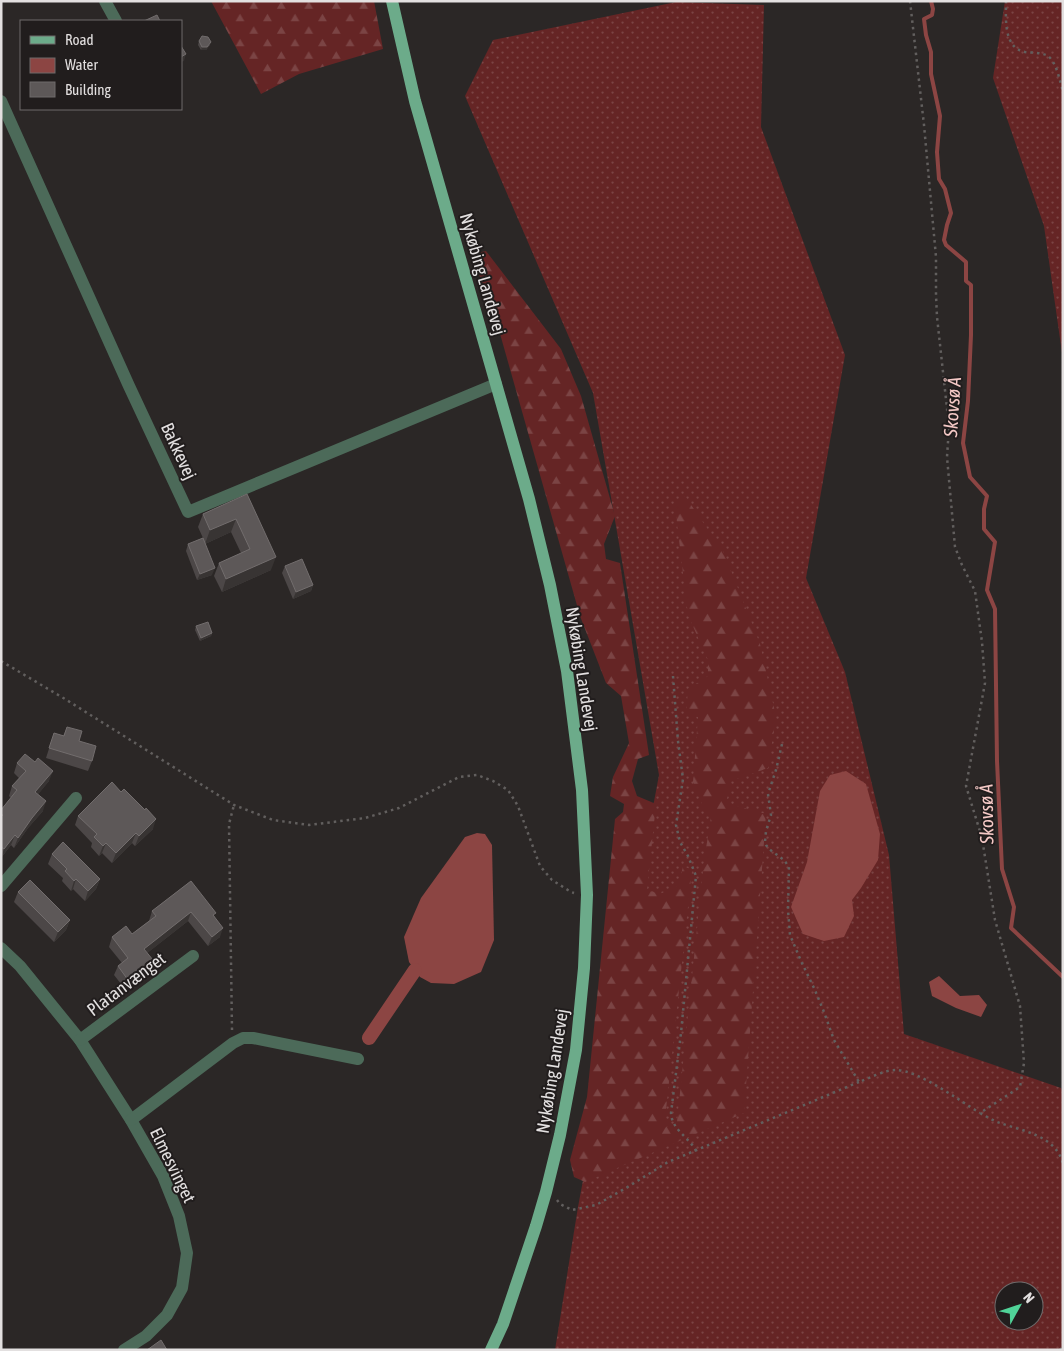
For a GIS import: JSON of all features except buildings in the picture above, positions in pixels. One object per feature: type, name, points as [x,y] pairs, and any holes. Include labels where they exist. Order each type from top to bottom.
[{"type":"main road","name":"Nykøbing Landevej","points":[[392,1],[414,101],[529,499],[550,585],[567,671],[582,790],[587,895],[584,968],[576,1050],[560,1134],[546,1192],[503,1324],[491,1350]]},
{"type":"street","points":[[105,1],[115,20]]},
{"type":"street","name":"Bakkevej","points":[[1,102],[188,512],[496,384]]},
{"type":"street","points":[[1,886],[76,798]]},
{"type":"street","name":"Elmesvinget","points":[[1,948],[20,966],[80,1040],[131,1120],[163,1176],[179,1216],[187,1253],[182,1288],[166,1315],[146,1336],[124,1350]]},
{"type":"street","name":"Platanvænget","points":[[80,1040],[193,956]]},
{"type":"street","name":"Elmesvinget","points":[[131,1120],[233,1043],[243,1038],[253,1038],[358,1059]]},
{"type":"path","points":[[910,1],[936,257],[937,317],[949,427],[947,457],[955,547],[975,591],[983,650],[985,683],[966,786],[982,838],[995,920],[1020,1006],[1024,1063],[1020,1087],[980,1113]]},
{"type":"path","points":[[1006,1],[1006,24],[1009,39],[1014,46],[1023,52],[1037,53],[1049,57],[1057,70],[1063,92]]},
{"type":"path","points":[[1,661],[234,805],[273,820],[309,825],[365,818],[399,808],[459,777],[477,775],[493,780],[508,790],[518,806],[540,866],[552,880],[571,892],[587,895]]},
{"type":"path","points":[[673,676],[683,779],[676,825],[680,842],[696,876],[671,1119],[696,1151]]},
{"type":"path","points":[[782,744],[768,794],[771,815],[764,842],[789,867],[788,910],[790,935],[821,1004],[834,1040],[859,1082]]},
{"type":"path","points":[[233,1043],[229,824],[234,805]]},
{"type":"path","points":[[546,1192],[560,1204],[572,1210],[596,1205],[668,1162],[859,1082],[895,1070],[908,1072],[924,1078],[994,1121],[1042,1137],[1054,1146],[1063,1164]]},
{"type":"path","points":[[1060,1350],[1063,1346]]},
{"type":"green space","points":[[211,1],[374,1],[383,49],[299,74],[261,94]]},
{"type":"green space","points":[[1005,1],[1063,1],[1063,360],[1044,226],[993,78]]},
{"type":"green space","points":[[676,2],[764,5],[761,127],[845,355],[806,578],[845,672],[889,855],[904,1034],[1061,1088],[1063,1093],[1063,1350],[555,1350],[578,1207],[659,775],[593,393],[465,96],[493,40]]},
{"type":"green space","points":[[486,251],[561,349],[581,396],[615,516],[604,544],[606,559],[620,563],[649,755],[638,759],[632,781],[637,796],[656,804],[647,890],[660,894],[679,885],[683,866],[692,870],[664,1128],[677,1122],[704,861],[711,817],[702,804],[693,782],[698,717],[686,715],[688,689],[708,676],[708,660],[688,615],[675,506],[685,496],[724,553],[760,644],[776,717],[768,768],[731,781],[726,803],[766,814],[744,1113],[585,1182],[574,1177],[570,1160],[587,1097],[615,819],[623,812],[624,804],[610,796],[613,777],[629,743],[621,696],[606,683],[580,616],[493,309],[474,262],[477,253]]},
{"type":"water","points":[[846,771],[866,784],[880,834],[878,860],[852,900],[854,916],[844,937],[824,941],[803,934],[791,907],[807,862],[820,791],[830,775]]},
{"type":"water","points":[[477,833],[485,834],[492,845],[494,940],[481,972],[454,984],[431,983],[420,977],[409,962],[404,937],[421,898],[465,837]]},
{"type":"water","points":[[939,976],[960,996],[979,995],[987,1005],[981,1017],[956,1008],[932,996],[929,982]]},
{"type":"waterway","name":"Skovsø Å","points":[[931,1],[932,15],[924,19],[931,52],[931,74],[940,116],[937,152],[939,179],[945,189],[951,213],[944,240],[946,245],[966,262],[966,281],[971,285],[968,401],[963,443],[970,477],[987,496],[984,509],[984,529],[995,542],[987,590],[995,609],[997,761],[1002,869],[1014,907],[1011,928],[1063,977]]},
{"type":"waterway","points":[[369,1038],[415,970]]}]
